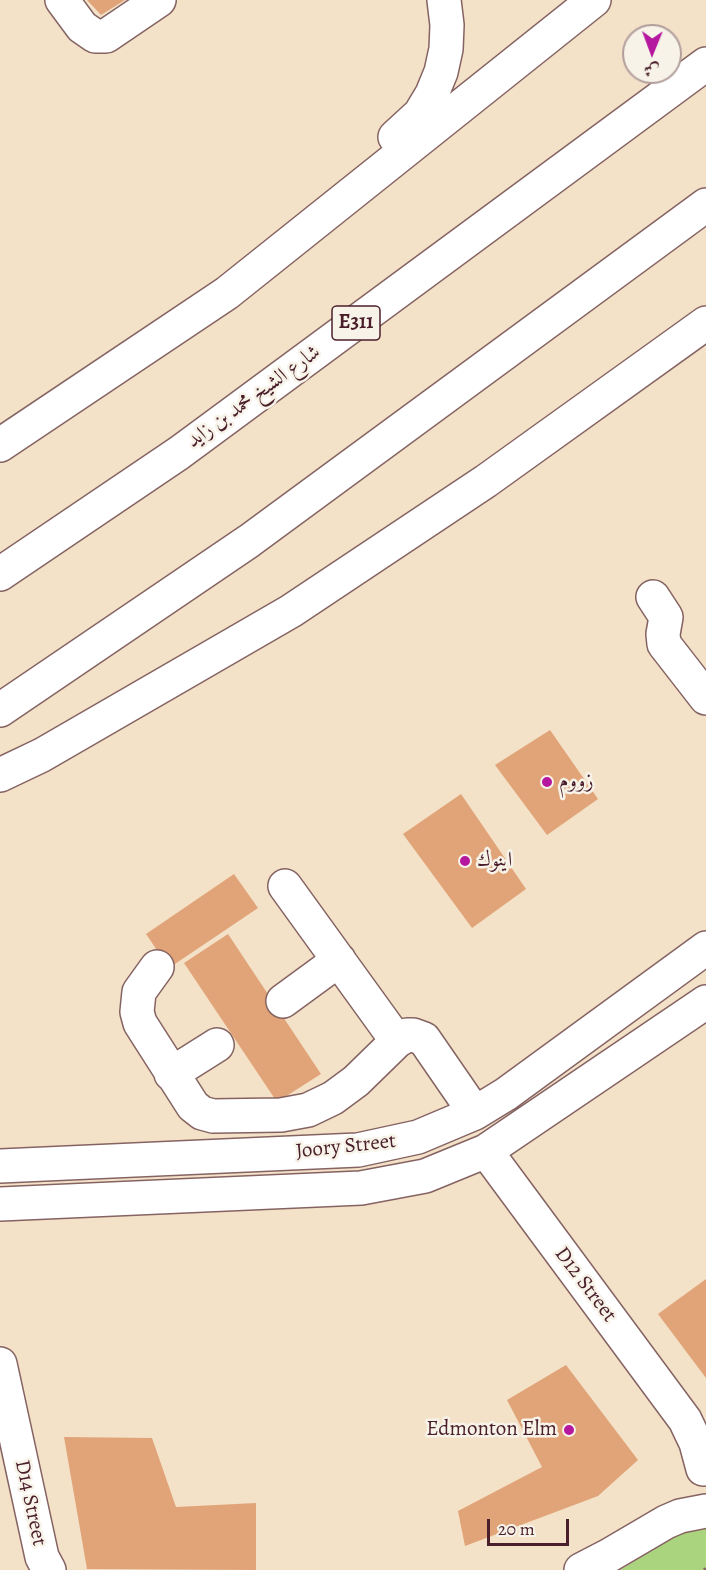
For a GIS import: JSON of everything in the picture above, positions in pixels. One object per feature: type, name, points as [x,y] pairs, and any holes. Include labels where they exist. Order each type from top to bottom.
[{"type":"main road","points":[[62,0],[82,27],[95,36],[106,36],[159,0]]},
{"type":"main road","points":[[227,293],[420,114],[441,72],[446,49],[447,25],[444,0]]},
{"type":"main road","points":[[0,445],[227,293],[594,0]]},
{"type":"main road","name":"شارع الشيخ محمد بن زايد","points":[[0,574],[179,453],[706,64]]},
{"type":"main road","points":[[0,710],[249,541],[706,205]]},
{"type":"main road","points":[[0,776],[42,755],[291,611],[486,481],[706,323]]},
{"type":"main road","points":[[653,597],[666,617],[664,644],[706,698]]},
{"type":"main road","points":[[285,886],[397,1041]]},
{"type":"main road","name":"Joory Street","points":[[0,1166],[358,1150],[418,1137],[475,1113],[506,1094],[706,948]]},
{"type":"main road","points":[[283,1001],[339,960]]},
{"type":"main road","points":[[157,967],[139,992],[138,1012],[144,1033],[193,1106],[207,1115],[295,1113],[321,1105],[356,1081],[402,1037],[413,1035],[424,1039],[475,1113]]},
{"type":"main road","name":"Joory Street","points":[[0,1203],[361,1188],[425,1176],[486,1151],[706,1002]]},
{"type":"main road","points":[[171,1074],[218,1045]]},
{"type":"main road","name":"D12 Street","points":[[486,1151],[696,1428],[704,1478]]},
{"type":"main road","name":"D14 Street","points":[[0,1364],[44,1566]]},
{"type":"main road","points":[[666,1522],[704,1478]]},
{"type":"main road","points":[[580,1570],[666,1522],[680,1516],[706,1511]]},
{"type":"green space","points":[[706,1518],[706,1570],[620,1570],[679,1534]]},
{"type":"building","points":[[87,0],[125,0],[101,15]]},
{"type":"building","name":"زووم","points":[[550,730],[598,799],[547,835],[495,765]]},
{"type":"building","name":"اينوك","points":[[461,794],[526,889],[472,928],[403,834]]},
{"type":"building","points":[[234,874],[258,908],[169,968],[146,934]]},
{"type":"building","points":[[228,934],[321,1074],[277,1102],[184,963]]},
{"type":"building","points":[[706,1279],[706,1378],[658,1314]]},
{"type":"building","name":"Edmonton Elm","points":[[566,1365],[638,1460],[598,1496],[465,1546],[458,1511],[542,1467],[507,1400]]},
{"type":"building","points":[[64,1437],[152,1438],[176,1507],[256,1503],[256,1570],[87,1569]]},
{"type":"place","name":"زووم","points":[[547,782]]},
{"type":"place","name":"اينوك","points":[[465,861]]},
{"type":"place","name":"Edmonton Elm","points":[[569,1430]]}]
